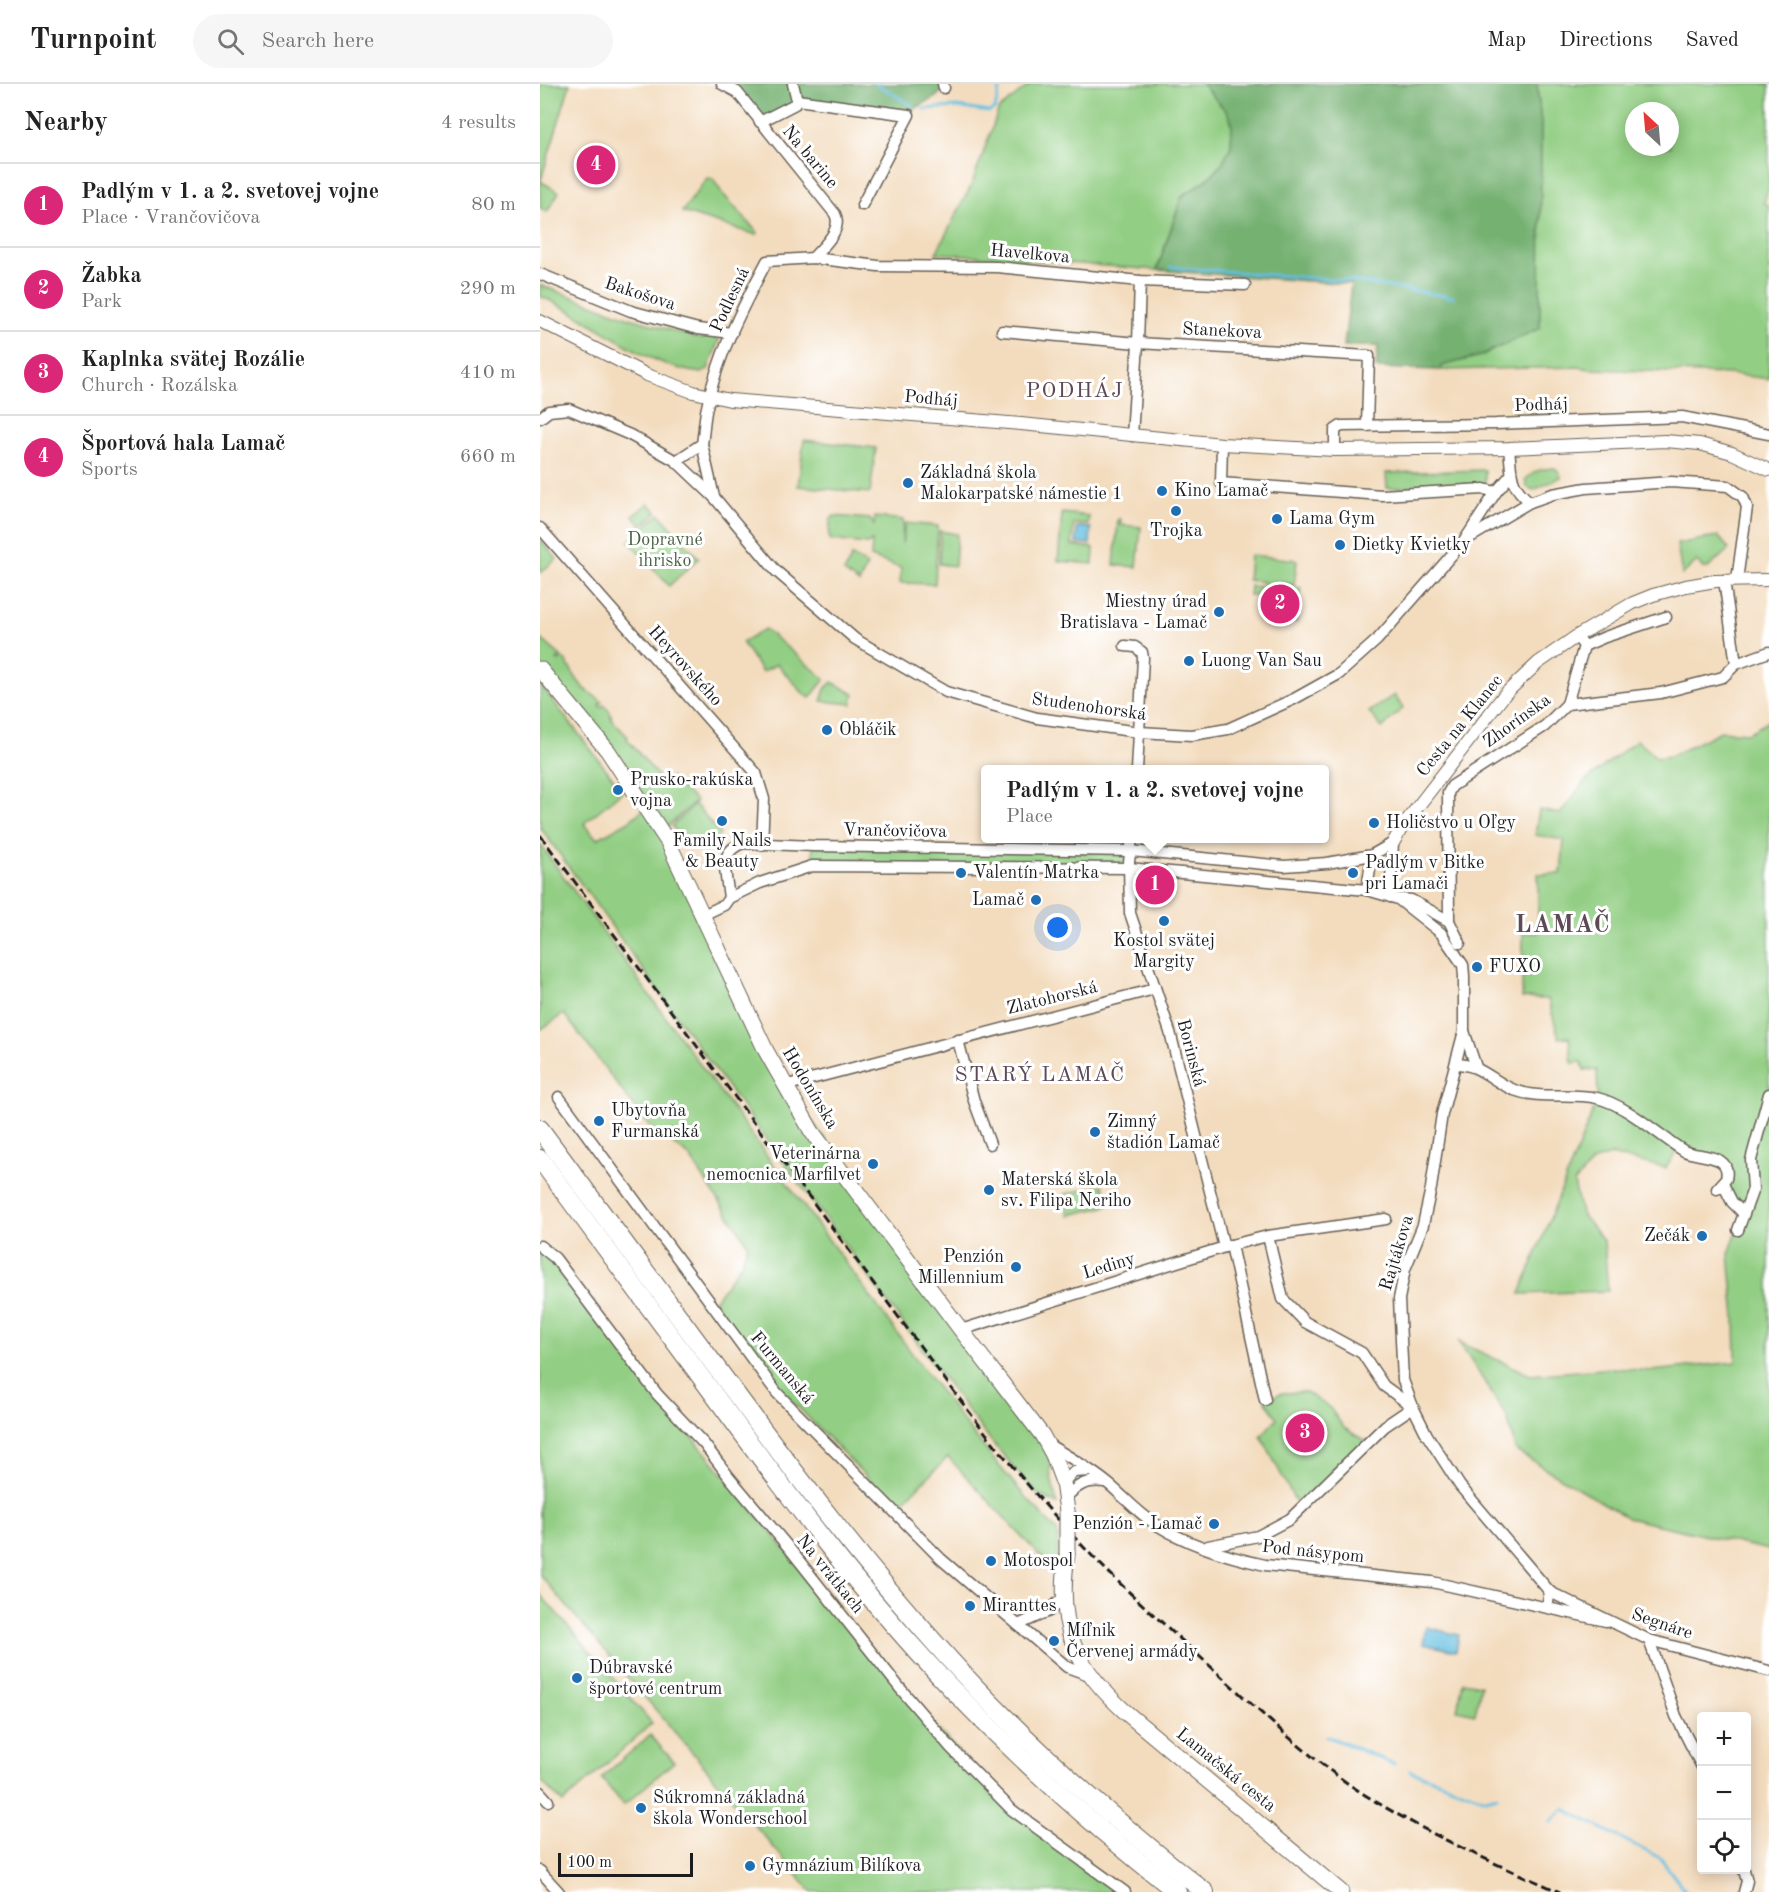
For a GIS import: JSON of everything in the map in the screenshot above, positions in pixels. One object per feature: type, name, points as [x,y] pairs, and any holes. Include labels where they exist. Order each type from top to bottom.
[{"type":"highway","points":[[540,1129],[813,1497],[916,1623],[964,1676],[1053,1763],[1128,1830],[1206,1892]]},
{"type":"highway","points":[[540,1159],[799,1508],[902,1632],[951,1688],[1041,1776],[1120,1847],[1177,1892]]},
{"type":"main road","name":"Hodonínska","points":[[540,669],[595,734],[668,842],[730,978],[784,1086],[823,1147],[1037,1429],[1047,1444],[1065,1496]]},
{"type":"main road","name":"Lamačská cesta","points":[[1065,1496],[1067,1555],[1064,1572],[1070,1635],[1089,1675],[1130,1716],[1341,1892]]},
{"type":"street","name":"Na barine","points":[[722,84],[737,92],[838,219],[834,232],[813,258]]},
{"type":"street","points":[[760,122],[795,104],[794,91],[909,115],[861,205]]},
{"type":"street","name":"Havelkova","points":[[813,258],[878,266],[997,267],[1140,281],[1245,285]]},
{"type":"street","name":"Podlesná","points":[[709,396],[732,333],[767,261],[813,258]]},
{"type":"street","name":"Bakošova","points":[[540,274],[631,311],[698,329],[732,333]]},
{"type":"street","points":[[1132,436],[1140,281]]},
{"type":"street","name":"Podháj","points":[[540,321],[631,369],[670,384],[730,400],[1010,423],[1222,444],[1335,450],[1509,448],[1665,441],[1700,444],[1769,470]]},
{"type":"street","name":"Stanekova","points":[[1002,331],[1138,343],[1369,356],[1367,426]]},
{"type":"street","name":"Studenohorská","points":[[709,396],[702,444],[714,497]]},
{"type":"street","name":"Studenohorská","points":[[540,418],[549,411],[569,410],[630,435],[676,460],[714,497],[776,571],[855,639],[946,692],[1037,718],[1139,732],[1192,735],[1228,729],[1294,699],[1340,674],[1377,640],[1464,541],[1510,476]]},
{"type":"street","name":"Podháj","points":[[1335,450],[1335,430],[1341,426],[1496,424],[1682,417],[1769,434]]},
{"type":"street","points":[[676,460],[702,444]]},
{"type":"street","points":[[1222,444],[1221,483],[1382,495],[1484,489],[1497,492]]},
{"type":"street","points":[[1509,448],[1510,476],[1518,493],[1530,502]]},
{"type":"street","name":"Studenohorská","points":[[1464,541],[1530,502],[1553,494],[1628,483],[1671,482],[1728,486],[1743,497],[1747,507],[1737,580]]},
{"type":"street","name":"Heyrovského","points":[[540,528],[756,773],[764,799],[762,845]]},
{"type":"street","points":[[1724,580],[1736,664]]},
{"type":"street","name":"Cesta na Klanec","points":[[1393,843],[1402,827],[1505,694],[1538,663],[1580,641],[1633,603],[1653,595],[1686,586],[1724,580],[1769,580]]},
{"type":"street","points":[[1567,704],[1580,641],[1605,637],[1666,617]]},
{"type":"street","points":[[1125,646],[1135,647],[1142,652],[1143,658],[1137,765]]},
{"type":"street","name":"Zhorínska","points":[[1452,786],[1545,726],[1567,704],[1661,693],[1723,676],[1736,664],[1769,652]]},
{"type":"street","points":[[1442,777],[1452,786],[1448,793],[1449,921],[1460,943]]},
{"type":"street","name":"Vrančovičova","points":[[729,898],[725,859],[729,850],[743,843],[1131,850],[1284,866],[1327,863],[1371,855],[1393,843]]},
{"type":"street","name":"Borinská","points":[[1132,843],[1129,868],[1130,913],[1170,1032],[1228,1246],[1264,1400]]},
{"type":"street","points":[[1393,843],[1394,898]]},
{"type":"street","points":[[1367,890],[1371,855]]},
{"type":"street","name":"Vrančovičova","points":[[703,915],[724,904],[729,898],[760,884],[812,866],[1129,868],[1367,890],[1394,898],[1411,900],[1449,921]]},
{"type":"street","name":"Rajtákova","points":[[1394,898],[1441,933],[1462,965],[1464,976],[1464,1031],[1442,1114],[1423,1225],[1405,1269],[1398,1299],[1403,1380],[1413,1407],[1439,1456],[1460,1486],[1550,1592]]},
{"type":"street","name":"Zlatohorská","points":[[784,1086],[1148,991],[1155,987]]},
{"type":"street","points":[[1464,1031],[1476,1067]]},
{"type":"street","points":[[958,1040],[974,1101],[990,1144]]},
{"type":"street","points":[[1456,1064],[1469,1064],[1512,1089],[1524,1093],[1583,1096],[1620,1107],[1684,1151],[1696,1156],[1719,1159],[1727,1169],[1726,1179],[1720,1187],[1743,1213]]},
{"type":"street","points":[[1738,1230],[1753,1189],[1751,1161],[1769,1094]]},
{"type":"street","name":"Furmanská","points":[[559,1097],[777,1393],[941,1559],[1018,1625]]},
{"type":"street","name":"Lediny","points":[[961,1330],[1228,1246],[1268,1236],[1386,1219]]},
{"type":"street","points":[[1203,1546],[1258,1536],[1290,1519],[1376,1434],[1413,1407],[1384,1386],[1362,1353],[1305,1322],[1283,1299],[1268,1236]]},
{"type":"street","name":"Na vrátkach","points":[[540,1246],[555,1258],[657,1394],[705,1444],[899,1687],[951,1748],[1012,1810],[1125,1892]]},
{"type":"street","name":"Pod násypom","points":[[1047,1444],[1105,1482],[1156,1525],[1203,1546],[1265,1565],[1432,1582],[1606,1621]]},
{"type":"street","points":[[1065,1496],[1074,1472],[1090,1471]]},
{"type":"street","points":[[1065,1496],[1079,1484],[1090,1480],[1105,1482]]},
{"type":"street","points":[[1547,1607],[1550,1592]]},
{"type":"street","name":"Segnáre","points":[[1550,1592],[1649,1640],[1769,1671]]},
{"type":"street","points":[[1018,1625],[1049,1611],[1065,1596]]},
{"type":"street","name":"Lamačská cesta","points":[[1018,1625],[1067,1667],[1089,1675]]},
{"type":"street","points":[[1649,1640],[1676,1716],[1701,1766]]},
{"type":"street","points":[[540,1871],[559,1892]]},
{"type":"street","points":[[1744,1892],[1747,1881],[1745,1874]]},
{"type":"green space","points":[[540,84],[570,84],[541,180],[540,179]]},
{"type":"green space","points":[[722,84],[949,84],[936,97],[914,109],[909,115],[797,100],[760,122]]},
{"type":"green space","points":[[1031,84],[1202,84],[1227,112],[1232,123],[1231,146],[1221,165],[1206,180],[1182,196],[1157,270],[936,253],[972,184],[999,109]]},
{"type":"green space","points":[[1202,84],[1537,84],[1541,124],[1540,328],[1480,356],[1441,366],[1441,370],[1376,368],[1378,346],[1344,346],[1351,284],[1157,270],[1182,196],[1207,180],[1221,165],[1231,146],[1232,123],[1227,112]]},
{"type":"green space","points":[[1537,84],[1769,84],[1769,187],[1764,203],[1769,206],[1769,379],[1729,374],[1579,367],[1441,370],[1441,366],[1480,356],[1540,328],[1541,124]]},
{"type":"green space","points":[[707,178],[713,179],[722,193],[758,233],[756,235],[682,212]]},
{"type":"green space","points":[[540,181],[559,192],[547,212],[540,208]]},
{"type":"green space","points":[[540,285],[627,317],[701,339],[711,333],[719,340],[708,369],[702,373],[681,369],[640,352],[560,305],[540,296]]},
{"type":"green space","points":[[804,440],[876,448],[870,493],[798,486]]},
{"type":"green space","points":[[1554,468],[1559,471],[1561,477],[1534,490],[1527,487],[1525,480],[1532,474]]},
{"type":"green space","points":[[1485,470],[1485,485],[1387,488],[1386,473]]},
{"type":"green space","points":[[648,503],[657,512],[642,526],[633,516]]},
{"type":"green space","points":[[1062,513],[1089,516],[1088,525],[1074,524],[1072,545],[1094,548],[1093,564],[1058,561]]},
{"type":"green space","name":"Dopravné ihrisko","points":[[659,514],[699,558],[669,586],[629,541]]},
{"type":"green space","points":[[834,516],[870,519],[874,525],[875,517],[903,520],[902,544],[905,523],[938,526],[935,584],[900,583],[901,568],[871,557],[872,541],[867,544],[831,540],[829,537],[830,520]]},
{"type":"green space","points":[[1118,519],[1121,519],[1120,525],[1141,527],[1137,567],[1114,565]]},
{"type":"green space","points":[[940,531],[957,534],[955,566],[939,564]]},
{"type":"green space","points":[[1718,536],[1729,549],[1708,568],[1703,568],[1697,561],[1682,575],[1677,544]]},
{"type":"green space","points":[[540,539],[557,559],[540,573]]},
{"type":"green space","points":[[1250,555],[1297,560],[1294,585],[1280,584],[1301,588],[1297,622],[1260,620],[1262,596],[1249,595],[1250,586],[1263,587],[1264,582],[1248,580]]},
{"type":"green space","points":[[852,556],[867,565],[859,583],[844,572]]},
{"type":"green space","points":[[765,629],[825,679],[810,698],[777,664],[762,672],[742,642]]},
{"type":"green space","points":[[540,638],[561,656],[557,660],[563,658],[582,686],[602,702],[599,705],[601,707],[604,705],[610,712],[612,720],[663,782],[670,777],[696,801],[668,826],[660,829],[774,1068],[1053,1455],[1050,1472],[1057,1504],[1037,1494],[985,1434],[719,1075],[540,827],[540,684],[623,791],[584,823],[597,839],[629,821],[646,807],[540,669]]},
{"type":"green space","points":[[832,682],[854,694],[852,704],[821,701],[825,689]]},
{"type":"green space","points":[[1394,695],[1403,708],[1382,728],[1369,712]]},
{"type":"green space","points":[[1769,721],[1769,1550],[1628,1518],[1516,1451],[1507,1417],[1459,1342],[1530,1375],[1614,1368],[1652,1371],[1736,1362],[1735,1318],[1729,1254],[1743,1213],[1723,1184],[1727,1169],[1679,1148],[1666,1168],[1611,1155],[1593,1161],[1574,1183],[1581,1213],[1604,1242],[1608,1291],[1520,1294],[1598,1098],[1597,1070],[1584,1070],[1582,1062],[1572,1063],[1569,1037],[1559,1038],[1548,999],[1522,998],[1523,933],[1538,933],[1538,874],[1561,874],[1564,840],[1535,835],[1539,810],[1560,814],[1585,781],[1637,740],[1657,758],[1671,756],[1721,731],[1748,733]]},
{"type":"green space","points":[[695,804],[720,834],[714,844],[699,847],[688,845],[672,826]]},
{"type":"green space","points":[[540,844],[947,1400],[1001,1468],[1058,1532],[1057,1569],[1039,1555],[948,1457],[897,1508],[781,1390],[714,1301],[741,1264],[748,1244],[689,1156],[648,1125],[564,1014],[540,1030]]},
{"type":"green space","points":[[813,846],[1131,851],[1129,868],[812,866]]},
{"type":"green space","points":[[1103,1185],[1108,1206],[1069,1215],[1064,1194]]},
{"type":"green space","points":[[540,1246],[657,1394],[899,1687],[1012,1810],[1125,1892],[812,1892],[540,1575]]},
{"type":"green space","points":[[1306,1392],[1330,1408],[1344,1428],[1368,1442],[1300,1510],[1261,1436],[1277,1418],[1265,1400],[1282,1393]]},
{"type":"green space","name":"Dúbravské športové centrum","points":[[540,1594],[652,1723],[563,1803],[540,1780]]},
{"type":"green space","points":[[1463,1682],[1481,1685],[1475,1714],[1457,1710]]},
{"type":"green space","points":[[650,1735],[674,1762],[624,1805],[601,1778]]},
{"type":"water","points":[[1077,527],[1091,528],[1090,544],[1076,543]]},
{"type":"water","points":[[1426,1627],[1459,1635],[1456,1651],[1423,1644]]},
{"type":"waterway","points":[[876,84],[912,105]]},
{"type":"waterway","points":[[924,109],[957,107],[989,112],[995,109],[1001,84]]},
{"type":"waterway","points":[[1170,267],[1352,281],[1453,297]]},
{"type":"waterway","points":[[1327,1736],[1394,1764]]},
{"type":"waterway","points":[[1410,1771],[1486,1799],[1497,1796]]},
{"type":"waterway","points":[[1550,1822],[1564,1809],[1660,1858],[1686,1892]]},
{"type":"railway","points":[[540,835],[975,1419],[1032,1489],[1093,1556],[1265,1717],[1344,1781],[1388,1809],[1436,1835],[1560,1892]]},
{"type":"place","name":"Športová hala Lamač","points":[[596,165]]},
{"type":"place","name":"Základná škola Malokarpatské námestie 1","points":[[908,483]]},
{"type":"place","name":"Kino Lamač","points":[[1162,491]]},
{"type":"place","name":"Trojka","points":[[1176,511]]},
{"type":"place","name":"Lama Gym","points":[[1277,519]]},
{"type":"place","name":"Dietky Kvietky","points":[[1340,545]]},
{"type":"place","name":"Žabka","points":[[1280,604]]},
{"type":"place","name":"Miestny úrad Bratislava - Lamač","points":[[1219,612]]},
{"type":"place","name":"Luong Van Sau","points":[[1189,661]]},
{"type":"place","name":"Obláčik","points":[[827,730]]},
{"type":"place","name":"Prusko-rakúska vojna","points":[[618,790]]},
{"type":"place","name":"Family Nails & Beauty","points":[[722,821]]},
{"type":"place","name":"Holičstvo u Oľgy","points":[[1374,823]]},
{"type":"place","name":"Valentín Matrka","points":[[961,873]]},
{"type":"place","name":"Padlým v Bitke pri Lamači","points":[[1353,873]]},
{"type":"place","name":"Padlým v 1. a 2. svetovej vojne","points":[[1155,885]]},
{"type":"place","name":"Lamač","points":[[1036,900]]},
{"type":"place","name":"Kostol svätej Margity","points":[[1164,921]]},
{"type":"place","name":"FUXO","points":[[1477,967]]},
{"type":"place","name":"Ubytovňa Furmanská","points":[[599,1121]]},
{"type":"place","name":"Zimný štadión Lamač","points":[[1095,1132]]},
{"type":"place","name":"Veterinárna nemocnica Marfilvet","points":[[873,1164]]},
{"type":"place","name":"Materská škola sv. Filipa Neriho","points":[[989,1190]]},
{"type":"place","name":"Zečák","points":[[1702,1236]]},
{"type":"place","name":"Penzión Millennium","points":[[1016,1267]]},
{"type":"place","name":"Kaplnka svätej Rozálie","points":[[1305,1433]]},
{"type":"place","name":"Penzión - Lamač","points":[[1214,1524]]},
{"type":"place","name":"Motospol","points":[[991,1561]]},
{"type":"place","name":"Miranttes","points":[[970,1606]]},
{"type":"place","name":"Míľnik Červenej armády","points":[[1054,1641]]},
{"type":"place","name":"Dúbravské športové centrum","points":[[577,1678]]},
{"type":"place","name":"Súkromná základná škola Wonderschool","points":[[641,1808]]},
{"type":"place","name":"Gymnázium Bilíkova","points":[[750,1866]]},
{"type":"district","name":"PODHÁJ","points":[[1075,391]]},
{"type":"district","name":"LAMAČ","points":[[1563,926]]},
{"type":"district","name":"STARÝ LAMAČ","points":[[1040,1075]]}]
